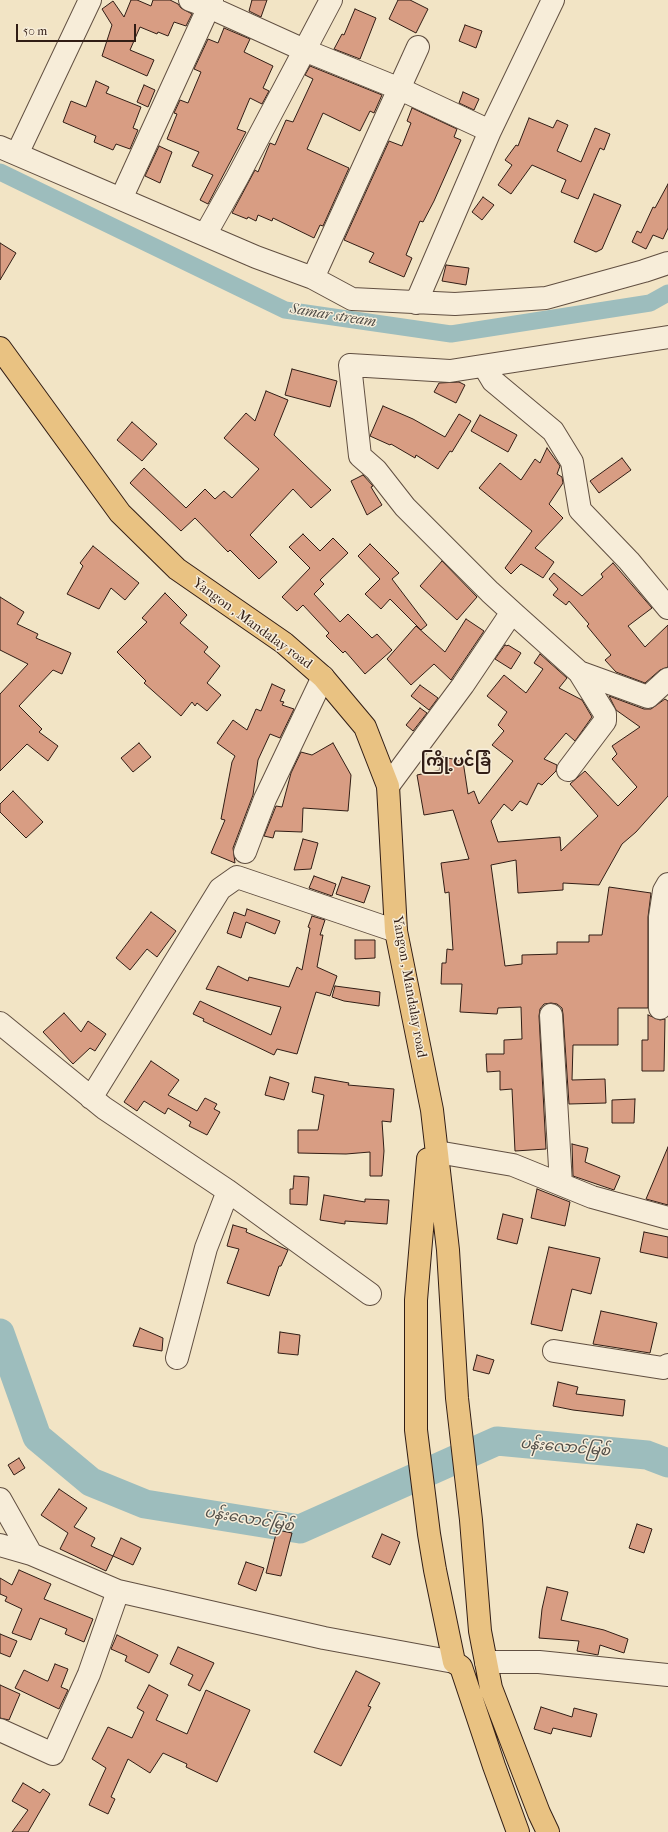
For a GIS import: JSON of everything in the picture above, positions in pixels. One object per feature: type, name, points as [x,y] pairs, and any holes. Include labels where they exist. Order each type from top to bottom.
[{"type":"highway","name":"Yangon , Mandalay road","points":[[0,348],[120,513],[177,569],[284,643],[324,677],[365,727],[388,786],[396,931],[432,1110]]},
{"type":"highway","points":[[432,1110],[448,1250],[457,1398],[471,1516],[480,1631],[491,1688],[539,1813],[548,1832]]},
{"type":"highway","points":[[432,1110],[416,1300],[416,1430],[429,1534],[454,1662],[461,1667],[518,1832]]},
{"type":"street","points":[[90,0],[8,150],[121,200],[313,278],[352,299],[455,304],[546,298],[644,272],[668,263]]},
{"type":"street","points":[[205,235],[237,178],[331,0]]},
{"type":"street","points":[[416,303],[490,131],[553,0]]},
{"type":"street","points":[[121,200],[204,2],[304,50],[400,89],[490,131]]},
{"type":"street","points":[[313,278],[418,47]]},
{"type":"street","points":[[568,770],[605,721],[605,714],[579,672],[490,592],[405,507],[376,470],[360,456],[350,365],[450,371],[668,337]]},
{"type":"street","points":[[484,366],[493,382],[553,431],[572,462],[580,510],[629,561],[668,608]]},
{"type":"street","points":[[388,786],[463,685],[512,612]]},
{"type":"street","points":[[579,672],[648,697],[668,679]]},
{"type":"street","points":[[245,852],[265,799],[324,677]]},
{"type":"street","points":[[91,1098],[220,889],[237,877],[396,931]]},
{"type":"street","points":[[660,1008],[660,917],[664,891],[668,884]]},
{"type":"street","points":[[551,1015],[561,1184]]},
{"type":"street","points":[[0,1023],[91,1098],[228,1192],[370,1294]]},
{"type":"street","points":[[436,1152],[513,1165],[592,1197],[668,1218]]},
{"type":"street","points":[[177,1358],[206,1248],[228,1192]]},
{"type":"street","points":[[554,1351],[663,1368],[668,1365]]},
{"type":"street","points":[[0,1499],[31,1554]]},
{"type":"street","points":[[0,1545],[31,1554],[118,1591],[324,1638],[454,1662]]},
{"type":"street","points":[[0,1730],[53,1754],[89,1674],[118,1591]]},
{"type":"street","points":[[486,1662],[539,1662],[668,1675]]},
{"type":"building","points":[[131,0],[137,0],[151,6],[153,0],[170,0],[192,14],[186,26],[174,22],[168,36],[158,32],[157,34],[140,27],[130,50],[154,60],[147,76],[102,56],[112,25],[102,9],[113,1],[124,17]]},
{"type":"building","points":[[252,0],[267,0],[261,17],[249,11]]},
{"type":"building","points":[[398,0],[410,0],[428,9],[416,33],[389,19]]},
{"type":"building","points":[[355,9],[376,18],[360,59],[334,49],[342,34],[344,35]]},
{"type":"building","points":[[465,25],[482,31],[476,48],[459,41]]},
{"type":"building","points":[[224,28],[250,39],[244,52],[273,66],[263,88],[269,91],[262,104],[250,98],[237,129],[246,132],[208,204],[200,200],[213,175],[192,166],[199,152],[167,139],[177,114],[174,113],[180,100],[188,103],[201,72],[194,69],[208,39],[218,43]]},
{"type":"building","points":[[310,66],[382,95],[374,113],[370,111],[360,131],[323,113],[307,149],[349,168],[323,226],[320,225],[314,238],[273,218],[272,221],[258,215],[256,221],[248,217],[247,219],[232,213],[255,170],[258,172],[270,143],[275,145],[286,120],[293,122],[313,79],[305,75]]},
{"type":"building","points":[[96,81],[109,87],[106,93],[141,107],[133,128],[138,130],[130,149],[116,144],[113,150],[94,142],[96,136],[63,122],[71,101],[86,107]]},
{"type":"building","points":[[144,85],[155,90],[148,107],[137,102]]},
{"type":"building","points":[[463,92],[479,99],[474,110],[459,103]]},
{"type":"building","points":[[412,108],[457,129],[454,137],[461,140],[434,201],[423,222],[420,221],[406,255],[412,258],[404,277],[369,262],[374,253],[344,240],[389,141],[402,146],[411,123],[407,121]]},
{"type":"building","points":[[529,118],[553,128],[557,120],[568,125],[557,151],[581,162],[595,128],[610,134],[604,150],[600,148],[578,199],[561,192],[566,180],[532,165],[511,194],[498,185],[512,165],[505,160],[516,145],[518,146]]},
{"type":"building","points":[[159,146],[172,152],[160,183],[145,176]]},
{"type":"building","points":[[668,184],[668,228],[663,239],[653,235],[646,249],[632,242],[637,231],[641,233],[653,207],[655,208]]},
{"type":"building","points":[[594,194],[621,205],[602,249],[596,252],[574,242]]},
{"type":"building","points":[[483,197],[494,205],[482,220],[472,212]]},
{"type":"building","points":[[0,243],[16,253],[0,280]]},
{"type":"building","points":[[446,265],[469,268],[466,285],[442,281]]},
{"type":"building","points":[[292,369],[337,381],[330,407],[285,395]]},
{"type":"building","points":[[459,382],[465,385],[456,403],[434,392],[439,383]]},
{"type":"building","points":[[266,391],[288,400],[274,435],[331,490],[311,508],[293,489],[250,535],[277,562],[259,579],[230,550],[228,552],[195,518],[181,531],[130,483],[144,468],[186,508],[205,489],[215,499],[224,491],[232,498],[259,469],[224,438],[246,413],[255,421]]},
{"type":"building","points":[[383,406],[413,419],[445,437],[459,414],[471,421],[452,452],[450,451],[438,469],[416,455],[415,458],[391,444],[390,445],[370,436]]},
{"type":"building","points":[[480,415],[517,435],[508,452],[471,431]]},
{"type":"building","points":[[132,422],[157,444],[142,461],[117,440]]},
{"type":"building","points":[[547,448],[560,466],[557,474],[562,477],[563,483],[549,504],[563,518],[535,548],[554,562],[543,578],[521,564],[511,574],[505,568],[532,531],[479,488],[500,463],[521,480],[535,459],[540,463]]},
{"type":"building","points":[[622,458],[631,470],[599,493],[590,481]]},
{"type":"building","points":[[363,475],[373,486],[371,487],[382,505],[367,515],[351,481]]},
{"type":"building","points":[[303,534],[320,551],[333,538],[348,553],[320,580],[324,584],[314,594],[340,622],[348,614],[372,638],[377,634],[392,650],[365,674],[345,651],[343,653],[326,636],[329,633],[303,605],[297,611],[282,597],[310,568],[289,547]]},
{"type":"building","points":[[370,544],[399,573],[392,579],[427,625],[421,630],[390,599],[381,609],[365,594],[380,579],[358,556]]},
{"type":"building","points":[[93,546],[139,583],[125,600],[111,588],[99,609],[67,594],[83,566],[80,563]]},
{"type":"building","points":[[442,561],[477,597],[457,620],[420,586]]},
{"type":"building","points":[[613,563],[652,608],[628,626],[645,647],[668,625],[668,667],[660,670],[645,683],[616,672],[605,660],[611,655],[587,626],[589,624],[569,601],[566,605],[553,595],[558,589],[549,579],[554,573],[582,596],[603,577],[601,574]]},
{"type":"building","points":[[165,593],[187,615],[180,623],[208,647],[204,652],[220,666],[207,683],[221,695],[207,711],[197,703],[195,706],[192,702],[181,716],[144,683],[146,681],[117,652],[147,622],[142,618]]},
{"type":"building","points":[[0,597],[24,612],[17,624],[38,634],[36,638],[71,653],[62,674],[53,670],[19,706],[42,729],[39,732],[58,746],[48,761],[27,744],[0,771],[0,694],[28,664],[0,650]]},
{"type":"building","points":[[466,619],[484,631],[451,680],[434,664],[411,685],[387,659],[416,626],[445,652]]},
{"type":"building","points":[[505,645],[508,645],[521,653],[511,669],[495,659]]},
{"type":"building","points":[[540,654],[567,678],[559,688],[582,700],[592,717],[575,741],[566,733],[544,759],[557,765],[556,771],[542,785],[538,783],[527,805],[520,801],[512,811],[504,804],[491,821],[498,842],[560,837],[561,851],[598,816],[570,784],[585,771],[618,806],[637,787],[612,759],[617,754],[612,746],[640,727],[616,710],[609,696],[644,709],[651,709],[665,699],[668,701],[668,796],[636,832],[622,844],[599,885],[563,883],[563,890],[518,893],[516,860],[491,865],[505,966],[522,964],[522,955],[557,954],[557,942],[589,942],[589,935],[602,935],[609,887],[651,893],[648,917],[648,1008],[618,1008],[618,1045],[573,1045],[572,1080],[605,1079],[606,1103],[569,1104],[562,1008],[557,1004],[544,1004],[540,1009],[539,1016],[546,1149],[515,1151],[512,1089],[500,1090],[500,1071],[487,1072],[486,1054],[504,1054],[504,1040],[522,1039],[521,1007],[498,1008],[497,1014],[460,1012],[462,984],[441,984],[442,963],[446,963],[447,949],[453,950],[449,892],[445,893],[441,863],[469,859],[453,810],[424,815],[417,775],[440,770],[437,756],[463,761],[468,794],[474,791],[479,804],[513,761],[492,745],[504,731],[498,725],[507,712],[487,696],[504,675],[526,693],[543,669],[534,663]]},
{"type":"building","points":[[272,684],[285,690],[280,701],[284,702],[282,705],[294,709],[280,738],[270,734],[258,760],[253,795],[233,848],[235,863],[211,853],[225,820],[221,819],[232,762],[235,756],[217,743],[233,720],[247,730],[256,709],[261,711]]},
{"type":"building","points":[[420,685],[438,698],[429,710],[411,696]]},
{"type":"building","points":[[420,708],[427,713],[413,731],[406,725]]},
{"type":"building","points":[[139,743],[151,757],[133,772],[121,758]]},
{"type":"building","points":[[333,743],[351,775],[348,811],[303,808],[302,832],[275,831],[273,838],[264,836],[276,806],[282,807],[291,773],[301,752],[312,755]]},
{"type":"building","points":[[13,791],[43,822],[26,838],[0,812],[0,804]]},
{"type":"building","points":[[303,839],[318,843],[311,869],[294,870]]},
{"type":"building","points":[[314,876],[336,884],[332,896],[309,888]]},
{"type":"building","points":[[342,877],[370,886],[364,903],[336,894]]},
{"type":"building","points":[[247,909],[280,921],[275,934],[246,922],[241,938],[227,933],[234,912],[245,916]]},
{"type":"building","points":[[151,912],[176,931],[157,957],[147,949],[130,970],[116,958]]},
{"type":"building","points":[[312,916],[325,920],[320,935],[323,935],[317,967],[337,976],[330,996],[316,992],[297,1054],[277,1049],[274,1055],[203,1021],[204,1019],[193,1014],[200,1001],[271,1035],[281,1007],[206,989],[218,966],[248,981],[249,977],[289,987],[297,967],[302,970],[310,928],[308,927]]},
{"type":"building","points":[[355,940],[375,940],[375,958],[355,959]]},
{"type":"building","points":[[335,986],[380,992],[379,1006],[344,1001],[332,997]]},
{"type":"building","points":[[64,1013],[81,1032],[88,1021],[106,1034],[95,1051],[90,1048],[73,1064],[43,1032]]},
{"type":"building","points":[[648,1015],[660,1020],[665,1019],[664,1071],[642,1071],[642,1040],[648,1040]]},
{"type":"building","points":[[151,1061],[179,1080],[168,1095],[197,1111],[205,1098],[217,1104],[214,1109],[220,1112],[207,1135],[189,1126],[191,1122],[168,1108],[165,1114],[144,1101],[137,1111],[124,1102]]},
{"type":"building","points":[[270,1077],[289,1083],[284,1100],[265,1095]]},
{"type":"building","points":[[315,1077],[349,1083],[348,1085],[394,1089],[391,1122],[382,1121],[384,1151],[382,1176],[370,1176],[370,1152],[346,1154],[298,1153],[298,1130],[318,1130],[324,1095],[312,1092]]},
{"type":"building","points":[[635,1099],[634,1123],[612,1123],[612,1100]]},
{"type":"building","points":[[572,1144],[588,1148],[585,1162],[620,1176],[614,1190],[573,1176]]},
{"type":"building","points":[[668,1147],[668,1205],[646,1199]]},
{"type":"building","points":[[294,1176],[309,1177],[307,1205],[290,1204],[290,1189],[293,1189]]},
{"type":"building","points":[[537,1189],[570,1202],[565,1226],[531,1218]]},
{"type":"building","points":[[324,1195],[365,1202],[365,1199],[389,1200],[387,1224],[345,1221],[345,1224],[320,1220]]},
{"type":"building","points":[[503,1214],[523,1219],[517,1244],[497,1239]]},
{"type":"building","points":[[233,1225],[247,1229],[246,1232],[288,1250],[281,1266],[279,1266],[269,1296],[227,1283],[239,1249],[227,1246]]},
{"type":"building","points":[[644,1232],[668,1237],[668,1258],[640,1252]]},
{"type":"building","points":[[549,1247],[600,1258],[591,1294],[572,1289],[562,1331],[531,1324]]},
{"type":"building","points":[[601,1311],[657,1323],[650,1353],[593,1344]]},
{"type":"building","points":[[140,1328],[163,1338],[162,1351],[133,1346]]},
{"type":"building","points":[[280,1332],[300,1335],[298,1355],[278,1353]]},
{"type":"building","points":[[477,1355],[494,1360],[489,1374],[473,1370]]},
{"type":"building","points":[[558,1382],[578,1387],[576,1394],[625,1400],[623,1416],[553,1406]]},
{"type":"building","points":[[19,1458],[25,1468],[14,1475],[8,1465]]},
{"type":"building","points":[[59,1489],[87,1508],[74,1527],[95,1538],[91,1546],[113,1556],[106,1571],[60,1549],[68,1533],[41,1515]]},
{"type":"building","points":[[637,1524],[652,1529],[644,1553],[629,1548]]},
{"type":"building","points":[[277,1530],[292,1533],[281,1576],[266,1573]]},
{"type":"building","points":[[382,1534],[400,1542],[390,1565],[372,1557]]},
{"type":"building","points":[[121,1538],[141,1548],[133,1565],[113,1556]]},
{"type":"building","points":[[246,1562],[264,1568],[256,1591],[238,1584]]},
{"type":"building","points":[[19,1570],[51,1584],[44,1599],[93,1619],[84,1642],[65,1634],[67,1629],[40,1618],[31,1640],[12,1633],[22,1609],[5,1601],[7,1597],[0,1594],[0,1578],[12,1585]]},
{"type":"building","points":[[547,1587],[568,1592],[561,1620],[604,1630],[628,1639],[624,1653],[600,1645],[598,1655],[577,1651],[579,1641],[539,1638],[542,1609]]},
{"type":"building","points":[[0,1634],[17,1641],[10,1657],[0,1653]]},
{"type":"building","points":[[117,1635],[158,1655],[149,1673],[125,1661],[127,1656],[111,1649]]},
{"type":"building","points":[[178,1647],[214,1663],[200,1691],[188,1685],[193,1675],[170,1664]]},
{"type":"building","points":[[55,1664],[68,1669],[61,1687],[68,1690],[59,1709],[15,1688],[24,1670],[48,1681]]},
{"type":"building","points":[[356,1671],[380,1683],[368,1706],[371,1707],[341,1766],[314,1752]]},
{"type":"building","points":[[0,1685],[20,1694],[9,1720],[0,1718]]},
{"type":"building","points":[[149,1685],[168,1695],[156,1720],[187,1734],[206,1690],[250,1710],[217,1782],[186,1767],[187,1764],[163,1753],[150,1773],[128,1759],[111,1797],[115,1799],[108,1814],[89,1805],[106,1768],[92,1759],[108,1727],[132,1738],[144,1712],[137,1708]]},
{"type":"building","points":[[541,1707],[572,1717],[574,1708],[597,1714],[591,1737],[553,1728],[551,1734],[534,1729]]},
{"type":"building","points":[[23,1783],[40,1793],[43,1789],[50,1794],[28,1832],[12,1832],[28,1810],[12,1801]]},
{"type":"waterway","name":"Samar stream","points":[[0,172],[285,310],[451,334],[650,303],[668,293]]},
{"type":"waterway","name":"ပန်းလောင်မြစ်","points":[[0,1333],[37,1437],[91,1482],[145,1504],[300,1529],[497,1441],[647,1455],[668,1463]]},
{"type":"district","name":"ကြို့ပင်ခြံ","points":[[456,762]]}]
